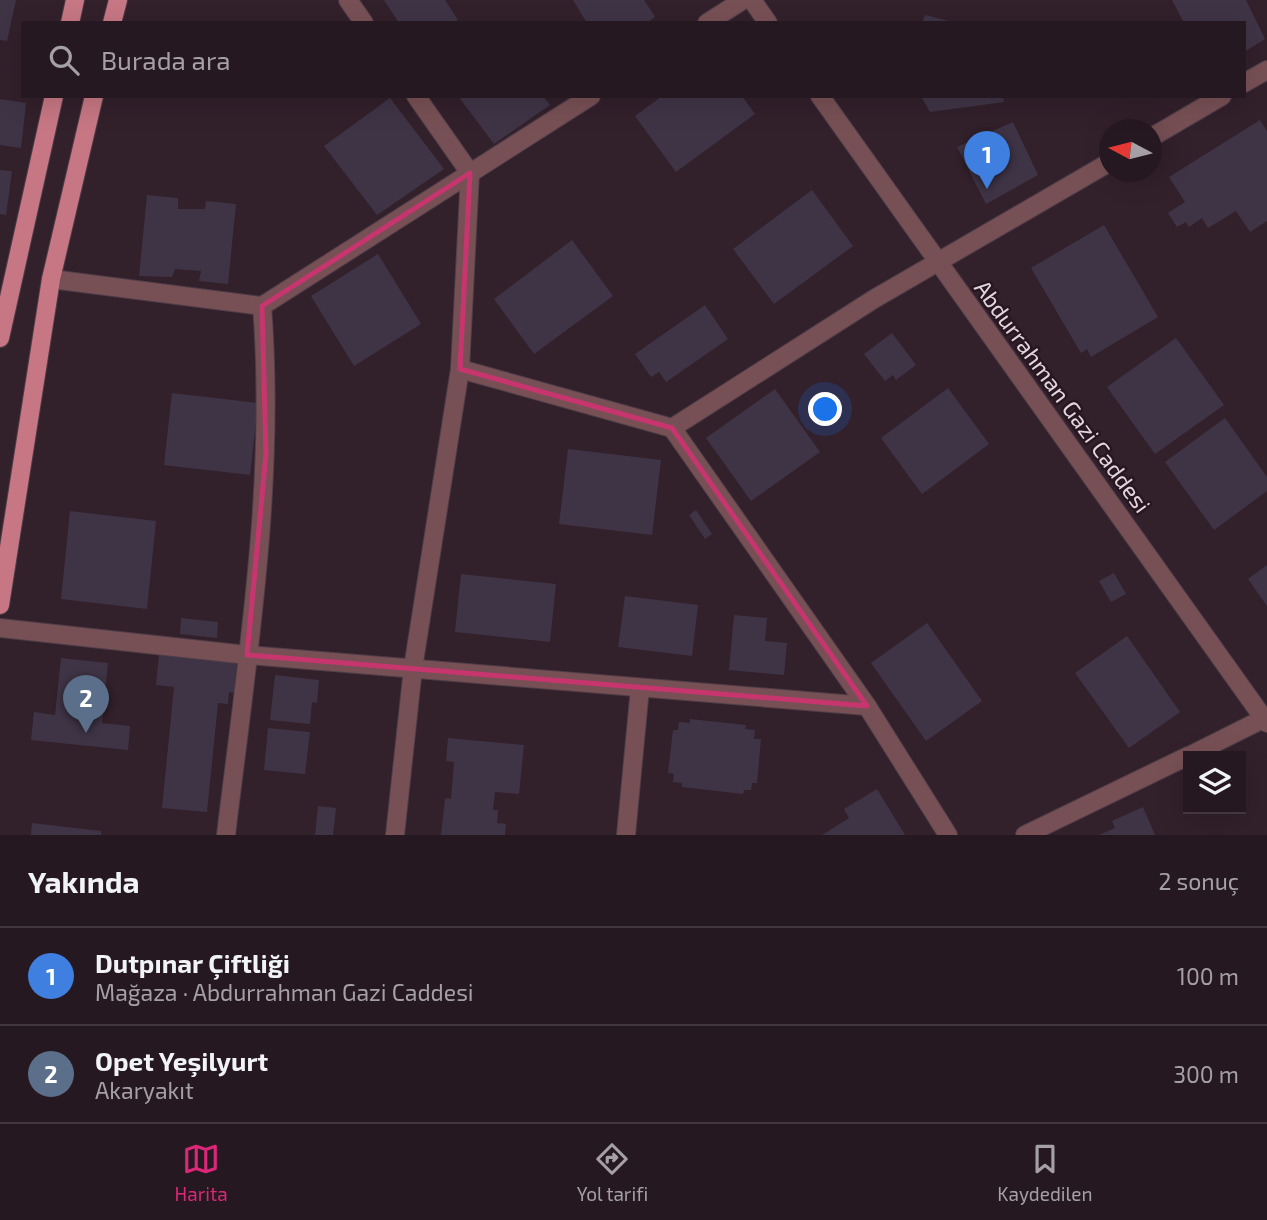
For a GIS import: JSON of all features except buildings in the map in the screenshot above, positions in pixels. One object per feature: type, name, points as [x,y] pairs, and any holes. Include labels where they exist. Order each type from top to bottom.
[{"type":"main road","points":[[70,21],[75,0]]},
{"type":"main road","points":[[113,21],[118,0]]},
{"type":"main road","points":[[0,338],[54,98]]},
{"type":"main road","points":[[0,605],[51,279],[94,98]]},
{"type":"street","points":[[348,0],[363,21]]},
{"type":"street","points":[[710,21],[743,0]]},
{"type":"street","points":[[752,0],[767,21]]},
{"type":"street","points":[[1246,82],[1265,76]]},
{"type":"street","points":[[395,835],[413,668],[460,369],[470,173],[417,98]]},
{"type":"street","points":[[51,279],[262,306],[588,98]]},
{"type":"street","name":"Abdurrahman Gazi Caddesi","points":[[821,98],[1266,720]]},
{"type":"street","points":[[1162,131],[1219,98]]},
{"type":"street","points":[[672,428],[874,299],[1099,168]]},
{"type":"street","points":[[226,835],[266,454],[266,354],[262,306]]},
{"type":"street","points":[[460,369],[672,428],[867,706],[948,835]]},
{"type":"street","points":[[0,628],[247,655],[867,706]]},
{"type":"street","points":[[625,835],[640,688]]},
{"type":"street","points":[[1199,751],[1266,720]]},
{"type":"street","points":[[1025,835],[1183,758]]},
{"type":"highlighted area","points":[[470,173],[460,369],[672,428],[867,706],[247,655],[266,454],[262,306]]},
{"type":"place","name":"Dutpınar Çiftliği","points":[[987,189]]},
{"type":"place","name":"Opet Yeşilyurt","points":[[86,733]]}]
